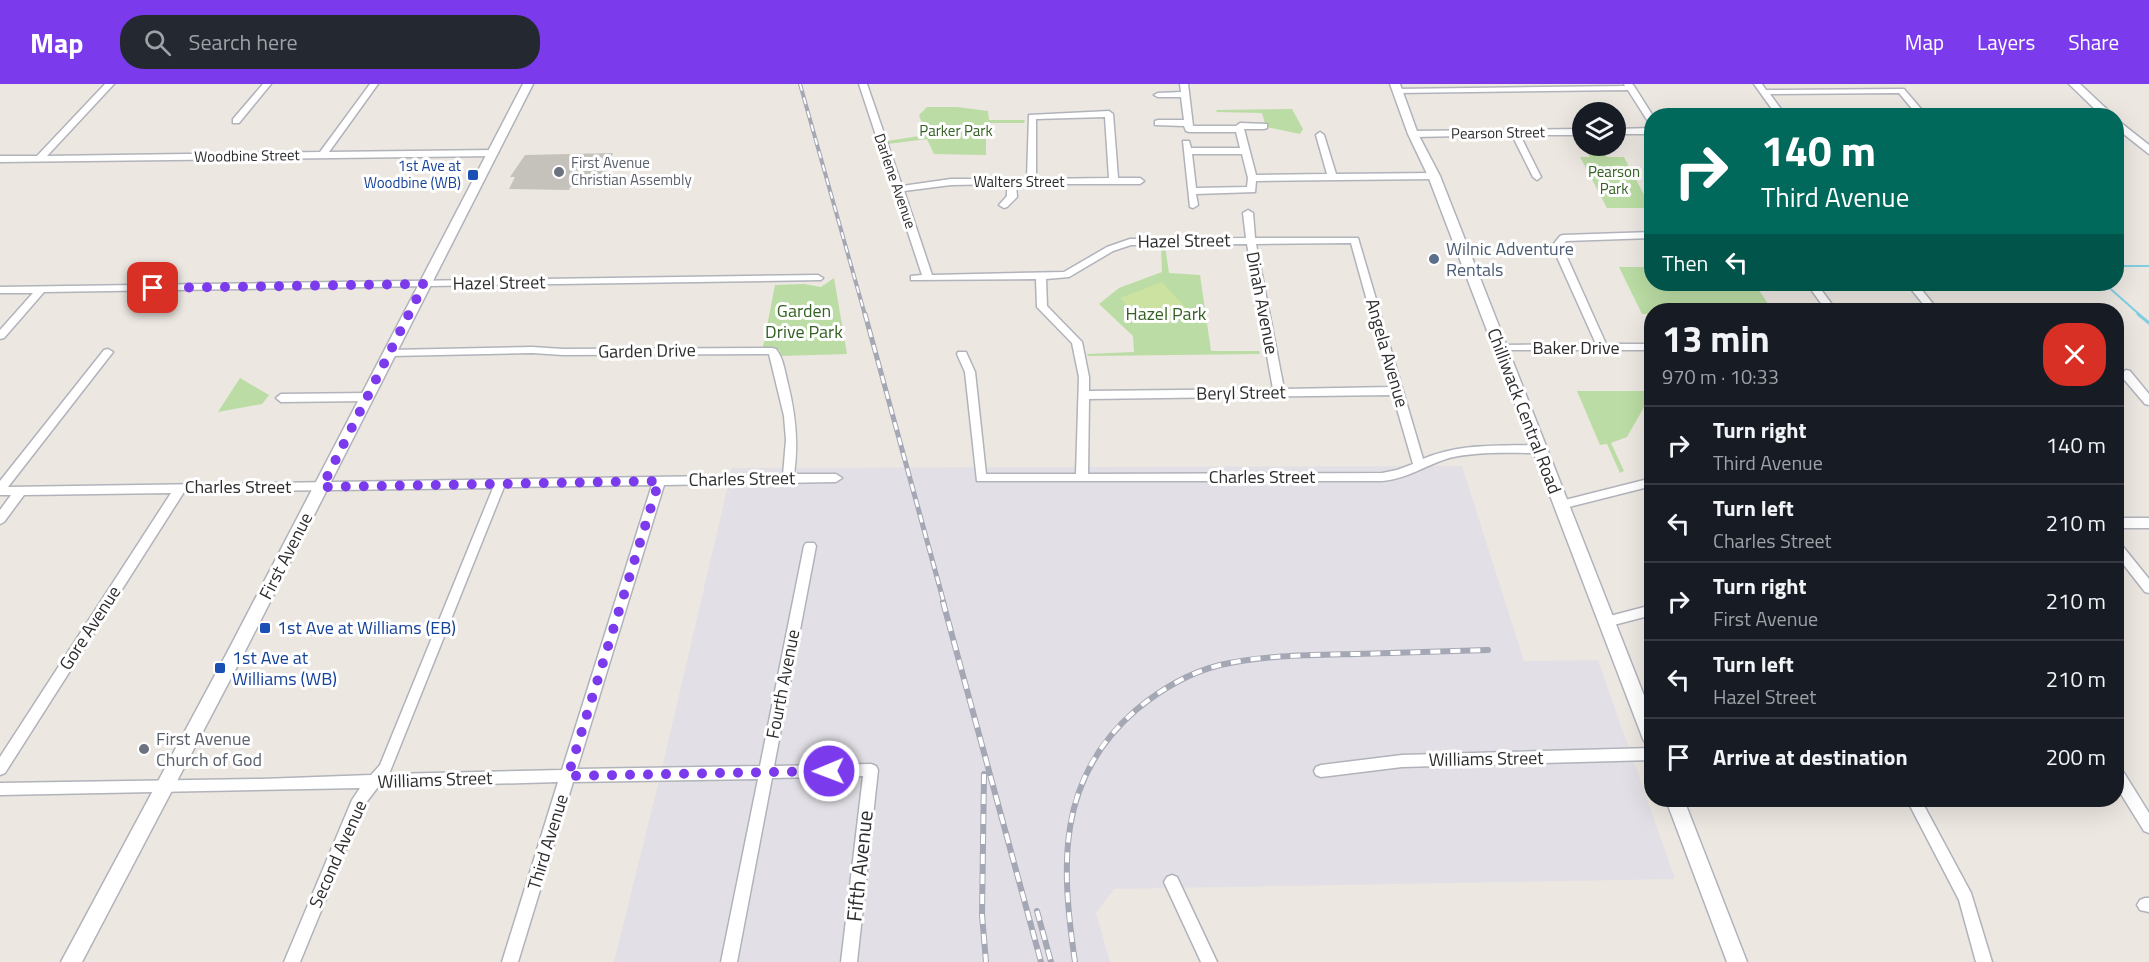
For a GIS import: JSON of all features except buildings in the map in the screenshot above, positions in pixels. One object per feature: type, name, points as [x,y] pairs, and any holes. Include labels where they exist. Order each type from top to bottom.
[{"type":"street","points":[[39,159],[110,84]]},
{"type":"street","points":[[236,121],[267,84]]},
{"type":"street","points":[[323,155],[374,84]]},
{"type":"street","name":"First Avenue","points":[[71,962],[167,785],[528,84]]},
{"type":"street","name":"Darlene Avenue","points":[[863,84],[928,278]]},
{"type":"street","points":[[1184,84],[1189,129],[1240,129],[1240,126],[1264,126]]},
{"type":"street","points":[[1758,84],[1776,108]]},
{"type":"street","points":[[2074,84],[2100,108]]},
{"type":"street","points":[[1396,87],[1630,86],[1644,108]]},
{"type":"street","name":"Chilliwack Central Road","points":[[1396,87],[1413,134],[1434,176],[1644,719]]},
{"type":"street","points":[[1764,92],[1901,91],[1916,108]]},
{"type":"street","points":[[1158,95],[1185,94]]},
{"type":"street","points":[[1031,182],[1032,117],[1108,114],[1114,181]]},
{"type":"street","points":[[1158,123],[1188,123]]},
{"type":"street","points":[[1192,191],[1252,190],[1252,178],[1240,129]]},
{"type":"street","points":[[2124,129],[2149,151]]},
{"type":"street","points":[[1626,132],[1644,131]]},
{"type":"street","name":"Pearson Street","points":[[1413,134],[1572,132]]},
{"type":"street","points":[[1515,133],[1537,177]]},
{"type":"street","points":[[1320,135],[1332,177]]},
{"type":"street","points":[[1193,205],[1187,147],[1245,151]]},
{"type":"street","name":"Woodbine Street","points":[[0,159],[494,153]]},
{"type":"street","points":[[0,169],[10,159]]},
{"type":"street","points":[[1252,178],[1434,176]]},
{"type":"street","name":"Walters Street","points":[[898,189],[951,182],[1140,181]]},
{"type":"street","points":[[1004,205],[1012,198],[1011,182]]},
{"type":"street","name":"Dinah Avenue","points":[[1248,213],[1251,241],[1279,392]]},
{"type":"street","points":[[1603,348],[1557,246],[1563,238],[1644,235]]},
{"type":"street","name":"Hazel Street","points":[[915,278],[1066,275],[1110,249],[1130,242],[1354,240]]},
{"type":"street","name":"Angela Avenue","points":[[1354,240],[1419,466]]},
{"type":"street","points":[[1041,277],[1042,307],[1077,342],[1084,378],[1082,477]]},
{"type":"street","name":"Hazel Street","points":[[0,290],[818,278]]},
{"type":"street","points":[[0,336],[41,290]]},
{"type":"street","points":[[1918,291],[1927,303]]},
{"type":"street","name":"Baker Drive","points":[[1500,348],[1644,347]]},
{"type":"street","name":"Garden Drive","points":[[391,353],[532,350],[563,352],[772,351],[786,394],[793,430],[793,453],[788,479]]},
{"type":"street","points":[[0,490],[108,352]]},
{"type":"street","name":"Charles Street","points":[[962,354],[970,372],[981,478],[1382,477],[1399,476],[1440,457],[1469,451],[1539,449]]},
{"type":"street","points":[[2126,374],[2149,401]]},
{"type":"street","name":"Beryl Street","points":[[1084,395],[1398,391]]},
{"type":"street","points":[[281,398],[367,397]]},
{"type":"street","name":"Charles Street","points":[[0,490],[836,478]]},
{"type":"street","name":"Third Avenue","points":[[510,962],[659,481]]},
{"type":"street","name":"Second Avenue","points":[[292,962],[359,800],[385,769],[500,484]]},
{"type":"street","points":[[1561,505],[1644,484]]},
{"type":"street","name":"Gore Avenue","points":[[0,769],[181,487]]},
{"type":"street","points":[[0,519],[21,491]]},
{"type":"street","points":[[2124,523],[2149,523]]},
{"type":"street","name":"Fourth Avenue","points":[[729,962],[810,546]]},
{"type":"street","points":[[2124,556],[2149,588]]},
{"type":"street","points":[[1606,622],[1644,612]]},
{"type":"street","name":"Williams Street","points":[[1321,771],[1402,761],[1644,754]]},
{"type":"street","name":"Williams Street","points":[[0,789],[373,783],[568,776],[871,770]]},
{"type":"street","name":"Fifth Avenue","points":[[849,962],[871,770]]},
{"type":"street","points":[[2124,787],[2149,826]]},
{"type":"street","points":[[1678,807],[1737,962]]},
{"type":"street","points":[[1918,807],[1966,898],[1984,962]]},
{"type":"street","points":[[1172,882],[1209,962]]},
{"type":"shaded area","points":[[1462,466],[1524,661],[1598,660],[1644,791],[1644,807],[1650,807],[1675,879],[1114,889],[1096,913],[1110,962],[614,962],[732,468]]},
{"type":"green space","name":"Parker Park","points":[[927,107],[957,107],[988,111],[989,120],[1025,120],[1024,123],[986,123],[986,155],[934,154],[927,139],[888,144],[887,141],[926,135],[919,115]]},
{"type":"green space","points":[[1292,109],[1303,129],[1300,134],[1266,127],[1262,113],[1217,112],[1216,110]]},
{"type":"green space","name":"Pearson Park","points":[[1580,157],[1624,157],[1644,195],[1644,208],[1607,208]]},
{"type":"green space","name":"Hazel Park","points":[[1161,246],[1165,246],[1169,273],[1200,275],[1211,351],[1259,351],[1260,354],[1088,356],[1087,354],[1134,352],[1133,336],[1099,304],[1119,288],[1162,272]]},
{"type":"green space","points":[[1619,267],[1644,267],[1644,291],[1760,291],[1767,303],[1644,303],[1644,314]]},
{"type":"green space","name":"Garden Drive Park","points":[[834,278],[847,354],[781,356],[780,351],[773,347],[763,347],[775,285],[804,284],[821,287]]},
{"type":"green space","points":[[1162,282],[1186,308],[1144,323],[1120,298]]},
{"type":"green space","points":[[240,378],[269,395],[262,404],[218,412]]},
{"type":"green space","points":[[1577,391],[1644,391],[1644,407],[1627,437],[1611,443],[1624,471],[1620,473],[1607,444],[1600,445]]},
{"type":"waterway","points":[[2124,266],[2149,266]]},
{"type":"waterway","points":[[2113,291],[2140,315]]},
{"type":"waterway","points":[[2138,314],[2149,323]]},
{"type":"railway","points":[[800,84],[865,315]]},
{"type":"railway","points":[[865,314],[944,603]]},
{"type":"railway","points":[[943,602],[1041,962]]},
{"type":"railway","points":[[1075,962],[1067,892],[1067,858],[1070,826],[1078,795],[1091,765],[1110,737],[1145,703],[1186,677],[1208,668],[1237,662],[1304,655],[1488,650]]},
{"type":"railway","points":[[984,774],[982,915],[986,962]]},
{"type":"railway","points":[[1037,911],[1051,962]]},
{"type":"place","name":"First Avenue Christian Assembly","points":[[559,172]]},
{"type":"place","name":"1st Ave at Woodbine (WB)","points":[[473,175]]},
{"type":"place","name":"Wilnic Adventure Rentals","points":[[1434,259]]},
{"type":"place","name":"1st Ave at Williams (EB)","points":[[265,628]]},
{"type":"place","name":"1st Ave at Williams (WB)","points":[[220,668]]},
{"type":"place","name":"First Avenue Church of God","points":[[144,749]]},
{"type":"route","points":[[153,288],[424,284],[408,320],[322,487],[659,481],[568,776],[829,771]]}]
